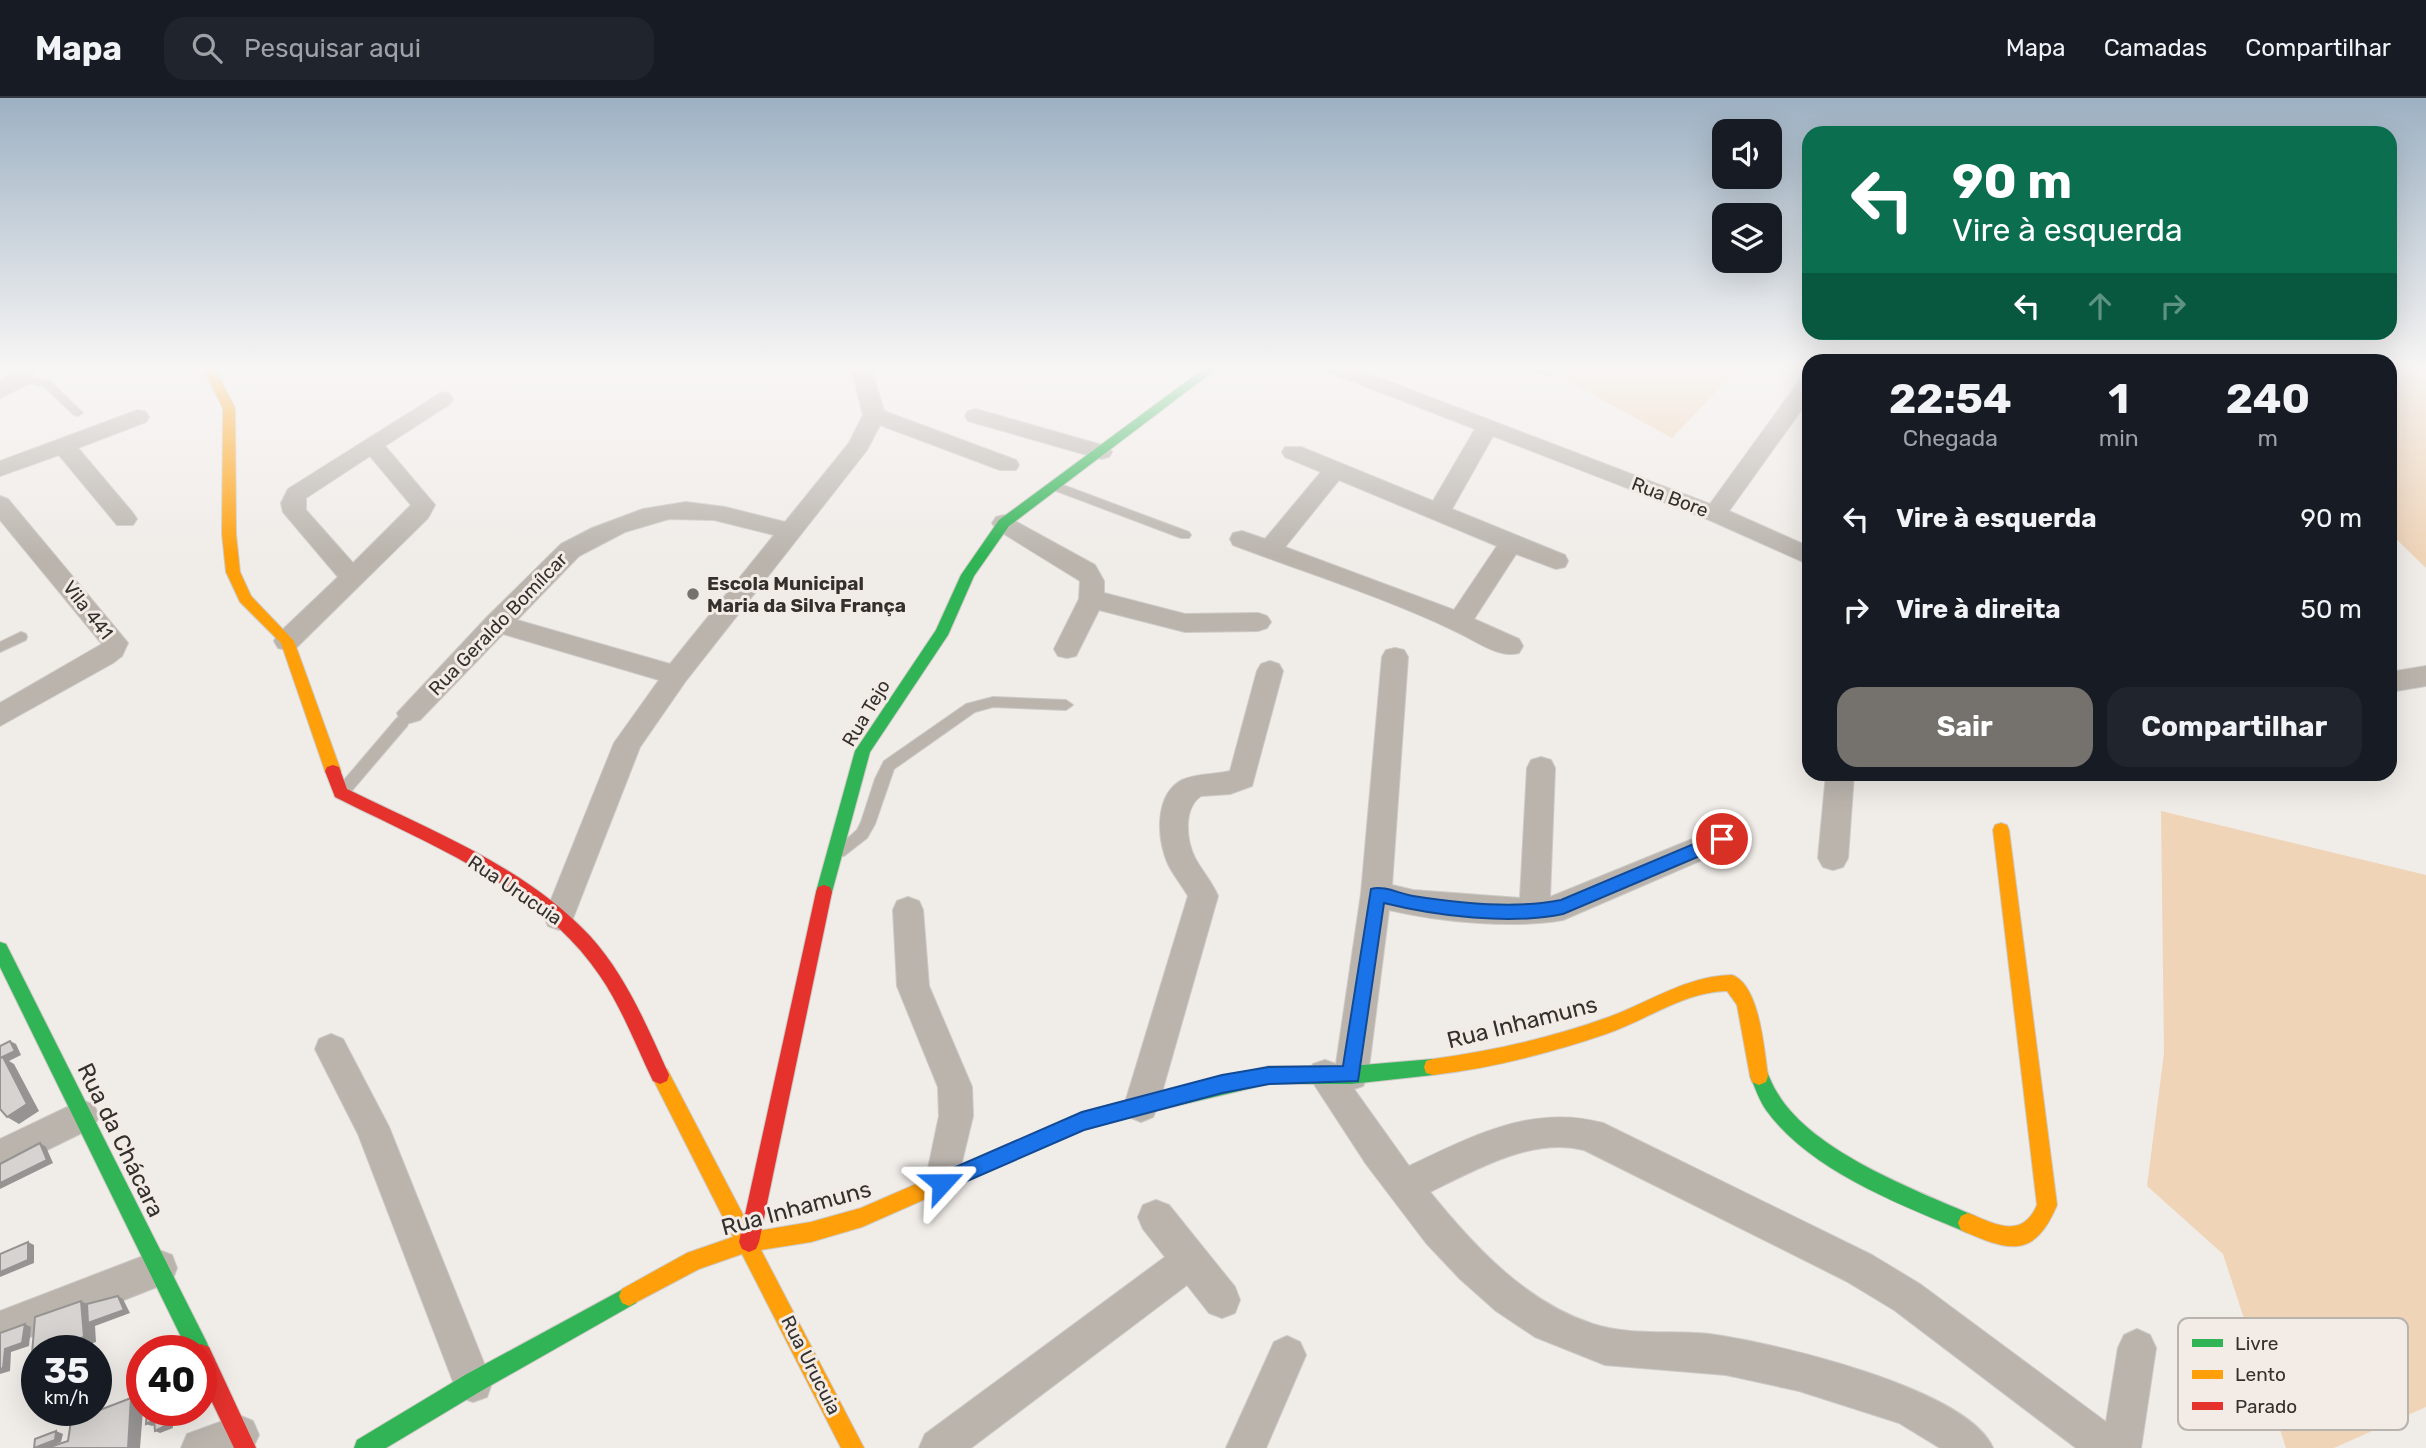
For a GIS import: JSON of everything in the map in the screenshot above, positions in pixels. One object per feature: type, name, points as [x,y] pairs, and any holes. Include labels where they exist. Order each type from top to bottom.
[{"type":"street","points":[[0,469],[105,430]]},
{"type":"street","points":[[229,430],[229,534],[233,572],[245,599],[287,640],[341,793]]},
{"type":"street","points":[[353,578],[295,512],[293,503],[302,489],[393,430]]},
{"type":"street","points":[[559,917],[628,743],[676,675],[859,445],[866,430]]},
{"type":"street","points":[[914,430],[1008,465]]},
{"type":"street","points":[[1023,430],[1101,453]]},
{"type":"street","name":"Rua Tejo","points":[[749,1242],[832,856],[863,751],[943,631],[968,575],[1004,523],[1131,430]]},
{"type":"street","points":[[1438,513],[1485,430]]},
{"type":"street","name":"Rua Bore","points":[[1495,430],[1715,514],[1802,553]]},
{"type":"street","points":[[1715,514],[1775,430]]},
{"type":"street","points":[[287,640],[410,525],[423,505],[371,444]]},
{"type":"street","points":[[64,446],[125,519]]},
{"type":"street","points":[[1293,452],[1556,561]]},
{"type":"street","points":[[1271,548],[1334,471]]},
{"type":"street","name":"Vila 441","points":[[0,504],[115,643],[113,649],[104,656],[0,716]]},
{"type":"street","name":"Rua Geraldo Bomílcar","points":[[406,718],[570,550],[594,536],[638,519],[672,511],[702,510],[792,532]]},
{"type":"street","points":[[1004,523],[1086,570],[1092,581],[1092,598],[1067,649]]},
{"type":"street","points":[[1242,539],[1459,622],[1510,646]]},
{"type":"street","points":[[1459,622],[1510,544]]},
{"type":"street","points":[[1092,598],[1158,618],[1185,623],[1258,622]]},
{"type":"street","points":[[496,623],[676,675]]},
{"type":"street","points":[[1395,657],[1377,894],[1338,1075],[1404,1186],[1472,1268],[1493,1288],[1534,1315],[1589,1342],[1643,1353],[1683,1352],[1767,1361],[1928,1416],[1973,1448]]},
{"type":"street","points":[[1141,1106],[1203,896],[1181,861],[1175,839],[1174,816],[1185,793],[1192,788],[1232,783],[1242,778],[1270,671]]},
{"type":"street","points":[[2397,681],[2426,676]]},
{"type":"street","points":[[1534,912],[1541,768]]},
{"type":"street","points":[[1833,858],[1839,781]]},
{"type":"street","name":"Rua Urucuia","points":[[341,793],[493,871],[559,917],[605,968],[749,1242],[853,1448]]},
{"type":"street","name":"Rua Inhamuns","points":[[365,1448],[474,1383],[694,1260],[749,1242],[811,1232],[862,1217],[1082,1121],[1269,1075],[1338,1075],[1471,1063],[1608,1025],[1673,995],[1715,982],[1732,983],[1744,995],[1760,1083],[1776,1111],[1795,1131],[1829,1155],[1994,1235],[2014,1238],[2029,1235],[2043,1224],[2047,1205],[2001,831]]},
{"type":"street","points":[[1377,894],[1413,903],[1534,912],[1563,907],[1722,839]]},
{"type":"street","points":[[908,910],[913,986],[955,1087],[957,1102],[942,1183]]},
{"type":"street","name":"Rua da Chácara","points":[[0,949],[191,1335]]},
{"type":"street","points":[[331,1049],[372,1127],[456,1346],[474,1383]]},
{"type":"street","points":[[0,1157],[82,1116]]},
{"type":"street","points":[[1404,1186],[1494,1146],[1534,1133],[1569,1131],[1603,1139],[1859,1268],[1907,1297],[2108,1448]]},
{"type":"street","points":[[1156,1217],[1222,1300]]},
{"type":"street","points":[[939,1448],[1192,1259]]},
{"type":"street","points":[[0,1330],[159,1268]]},
{"type":"street","points":[[2121,1448],[2137,1348]]},
{"type":"street","points":[[1246,1448],[1287,1355]]},
{"type":"street","name":"Rua da Chácara","points":[[217,1389],[242,1442]]},
{"type":"street","points":[[201,1448],[242,1442]]},
{"type":"lane","points":[[1055,486],[1185,535]]},
{"type":"lane","points":[[0,647],[21,637]]},
{"type":"lane","points":[[832,856],[866,833],[881,780],[889,765],[971,708],[993,702],[1066,705]]},
{"type":"lane","points":[[341,793],[406,718]]},
{"type":"shaded area","points":[[1657,430],[1680,430],[1672,438]]},
{"type":"shaded area","points":[[2397,430],[2426,430],[2426,568],[2397,540]]},
{"type":"shaded area","points":[[2161,811],[2426,875],[2426,1407],[2408,1415],[2408,1318],[2244,1318],[2223,1254],[2147,1186],[2164,1053]]},
{"type":"shaded area","points":[[2280,1430],[2374,1430],[2334,1448],[2286,1448]]},
{"type":"building","points":[[10,1041],[15,1051],[0,1058],[0,1046]]},
{"type":"building","points":[[3,1057],[27,1104],[7,1117],[0,1109],[0,1058]]},
{"type":"building","points":[[40,1143],[47,1160],[0,1183],[0,1164]]},
{"type":"building","points":[[28,1242],[28,1260],[0,1272],[0,1254]]},
{"type":"building","points":[[118,1296],[124,1310],[88,1323],[87,1304]]},
{"type":"building","points":[[81,1301],[84,1335],[34,1335],[35,1317]]},
{"type":"building","points":[[25,1324],[21,1343],[5,1349],[3,1368],[0,1369],[0,1333]]},
{"type":"building","points":[[126,1400],[126,1426],[129,1426],[128,1448],[47,1448],[68,1441],[70,1426],[112,1426],[112,1405]]},
{"type":"building","points":[[56,1431],[55,1440],[34,1448],[35,1439]]},
{"type":"traffic: fast","points":[[824,892],[863,751],[943,631],[968,575],[1004,523],[1129,430]]},
{"type":"traffic: fast","points":[[0,949],[191,1335]]},
{"type":"traffic: fast","points":[[1159,1101],[1269,1075],[1351,1075],[1433,1067]]},
{"type":"traffic: fast","points":[[1759,1076],[1772,1102],[1792,1126],[1818,1147],[1879,1183],[1968,1223]]},
{"type":"traffic: fast","points":[[365,1448],[473,1383],[629,1296]]},
{"type":"traffic: slow","points":[[229,430],[229,534],[233,572],[245,599],[287,641],[333,771]]},
{"type":"traffic: slow","points":[[1968,1223],[2004,1236],[2025,1235],[2034,1229],[2047,1205],[2001,830]]},
{"type":"traffic: slow","points":[[1433,1067],[1477,1061],[1542,1045],[1622,1020],[1699,986],[1732,983],[1746,1003],[1759,1076]]},
{"type":"traffic: slow","points":[[660,1075],[853,1448]]},
{"type":"traffic: slow","points":[[629,1296],[694,1260],[749,1242],[811,1232],[862,1217],[1082,1121],[1159,1101]]},
{"type":"traffic: jam","points":[[333,771],[341,793],[486,867],[555,914],[584,941],[606,970],[628,1008],[660,1075]]},
{"type":"traffic: jam","points":[[749,1242],[824,892]]},
{"type":"traffic: jam","points":[[217,1389],[245,1448]]},
{"type":"place","name":"Escola Municipal Maria da Silva França","points":[[693,594]]},
{"type":"route","points":[[942,1183],[1082,1121],[1222,1084],[1269,1075],[1351,1075],[1377,894],[1413,903],[1534,912],[1563,907],[1722,839]]}]
